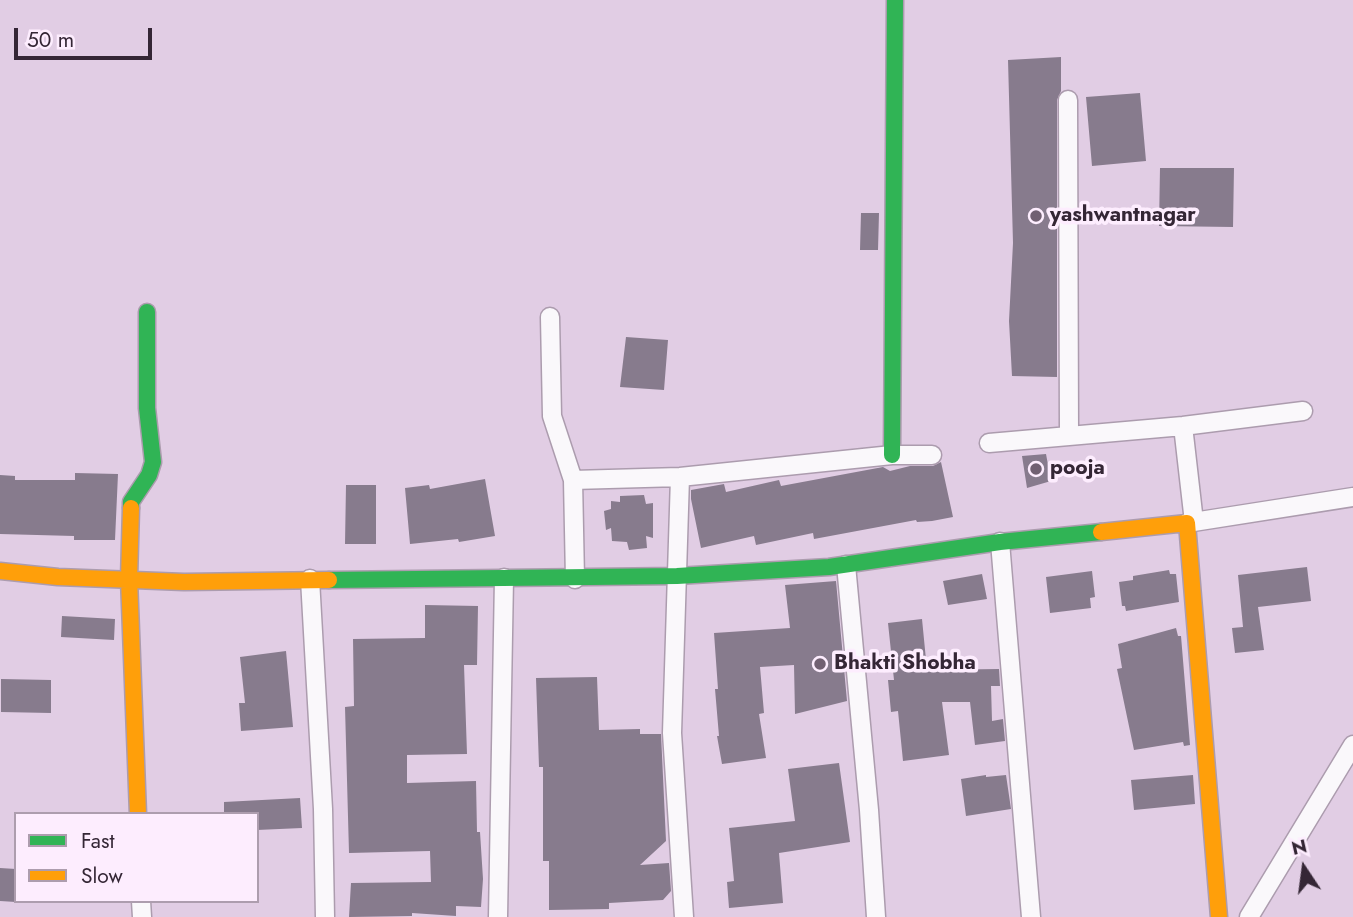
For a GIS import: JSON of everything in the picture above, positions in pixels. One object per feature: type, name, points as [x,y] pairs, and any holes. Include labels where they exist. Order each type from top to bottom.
[{"type":"street","points":[[892,455],[895,0]]},
{"type":"street","points":[[1068,100],[1069,435]]},
{"type":"street","points":[[138,812],[130,579],[131,502],[149,475],[153,462],[147,408],[147,312]]},
{"type":"street","points":[[550,317],[552,416],[573,480],[575,579]]},
{"type":"street","points":[[989,443],[1184,426],[1303,411]]},
{"type":"street","points":[[1184,426],[1219,917]]},
{"type":"street","points":[[573,480],[680,477],[892,455],[932,455]]},
{"type":"street","points":[[680,477],[672,733],[684,917]]},
{"type":"street","points":[[0,571],[58,577],[184,582],[677,576],[846,565],[1000,541],[1191,522],[1353,497]]},
{"type":"street","points":[[1000,541],[1031,917]]},
{"type":"street","points":[[846,565],[869,810],[876,917]]},
{"type":"street","points":[[499,917],[505,578]]},
{"type":"street","points":[[310,579],[323,809],[325,917]]},
{"type":"street","points":[[1249,917],[1353,745]]},
{"type":"building","name":"yashwantnagar","points":[[1061,57],[1061,91],[1057,100],[1057,377],[1012,376],[1009,321],[1013,243],[1008,60]]},
{"type":"building","points":[[1140,93],[1146,161],[1092,166],[1086,97]]},
{"type":"building","points":[[1160,168],[1234,168],[1233,227],[1159,226]]},
{"type":"building","points":[[861,213],[879,213],[878,250],[860,250]]},
{"type":"building","points":[[626,337],[668,340],[664,390],[620,387]]},
{"type":"building","name":"pooja","points":[[1046,454],[1051,481],[1027,488],[1022,456]]},
{"type":"building","points":[[941,462],[953,517],[932,521],[916,520],[814,539],[813,533],[756,545],[754,536],[701,548],[691,490],[724,484],[726,492],[779,480],[781,486],[883,467],[890,471],[910,466],[933,466]]},
{"type":"building","points":[[75,473],[118,474],[115,540],[74,540],[74,536],[0,534],[0,475],[15,476],[15,480],[75,480]]},
{"type":"building","points":[[485,479],[495,536],[459,542],[458,539],[410,544],[405,488],[429,485],[430,489]]},
{"type":"building","points":[[346,485],[376,485],[376,544],[345,544]]},
{"type":"building","points":[[644,495],[646,504],[653,503],[653,538],[646,536],[647,548],[629,550],[627,542],[612,541],[611,528],[606,530],[604,511],[611,509],[611,501],[620,502],[620,496]]},
{"type":"building","points":[[1307,567],[1311,601],[1258,607],[1264,650],[1235,653],[1232,628],[1243,627],[1238,575]]},
{"type":"building","points":[[1169,570],[1170,574],[1176,574],[1179,602],[1126,611],[1125,606],[1122,606],[1119,582],[1133,580],[1133,576]]},
{"type":"building","points":[[1092,571],[1095,597],[1090,598],[1091,608],[1050,613],[1046,577]]},
{"type":"building","points":[[982,574],[987,599],[948,605],[943,581]]},
{"type":"building","points":[[836,581],[847,701],[795,714],[794,665],[760,667],[764,713],[759,714],[766,758],[722,764],[717,736],[715,689],[718,689],[714,633],[790,628],[785,585]]},
{"type":"building","points":[[425,605],[478,606],[477,665],[464,665],[467,754],[407,755],[407,783],[476,781],[477,832],[480,832],[483,879],[481,907],[456,906],[456,916],[412,913],[412,916],[349,917],[351,883],[431,882],[430,851],[349,853],[345,707],[354,706],[353,639],[425,638]]},
{"type":"building","points":[[62,616],[115,619],[114,640],[61,637]]},
{"type":"building","points":[[922,619],[927,670],[999,669],[1000,686],[991,686],[992,721],[1003,719],[1005,741],[975,745],[970,702],[942,702],[949,755],[903,761],[898,711],[891,712],[888,680],[894,680],[888,623]]},
{"type":"building","points":[[1176,628],[1178,636],[1181,636],[1190,745],[1184,746],[1183,742],[1134,750],[1117,669],[1122,668],[1118,644]]},
{"type":"building","points":[[286,651],[293,727],[241,731],[239,703],[245,703],[240,657]]},
{"type":"building","points":[[597,677],[599,730],[640,729],[640,734],[661,734],[666,841],[640,865],[669,863],[671,891],[663,900],[609,903],[609,909],[549,910],[549,861],[543,861],[543,767],[539,767],[536,678]]},
{"type":"building","points":[[1,679],[51,680],[51,713],[1,712]]},
{"type":"building","points":[[839,763],[850,842],[779,853],[783,903],[729,908],[727,882],[734,881],[729,828],[795,821],[788,769]]},
{"type":"building","points":[[1006,775],[1011,809],[966,816],[961,779]]},
{"type":"building","points":[[1193,775],[1195,804],[1134,810],[1131,780]]},
{"type":"building","points":[[300,798],[302,828],[259,830],[259,812],[224,812],[224,802]]},
{"type":"building","points":[[0,868],[14,869],[14,902],[0,901]]},
{"type":"traffic: fast","points":[[892,455],[895,0]]},
{"type":"traffic: fast","points":[[131,508],[131,502],[149,475],[153,462],[147,408],[147,312]]},
{"type":"traffic: fast","points":[[329,580],[677,576],[829,567],[1000,542],[1101,532]]},
{"type":"traffic: slow","points":[[131,508],[129,579],[138,812]]},
{"type":"traffic: slow","points":[[1101,532],[1187,523],[1219,917]]},
{"type":"traffic: slow","points":[[0,571],[58,577],[184,582],[329,580]]},
{"type":"place","name":"yashwantnagar","points":[[1036,216]]},
{"type":"place","name":"pooja","points":[[1036,469]]},
{"type":"place","name":"Bhakti Shobha","points":[[820,664]]}]
